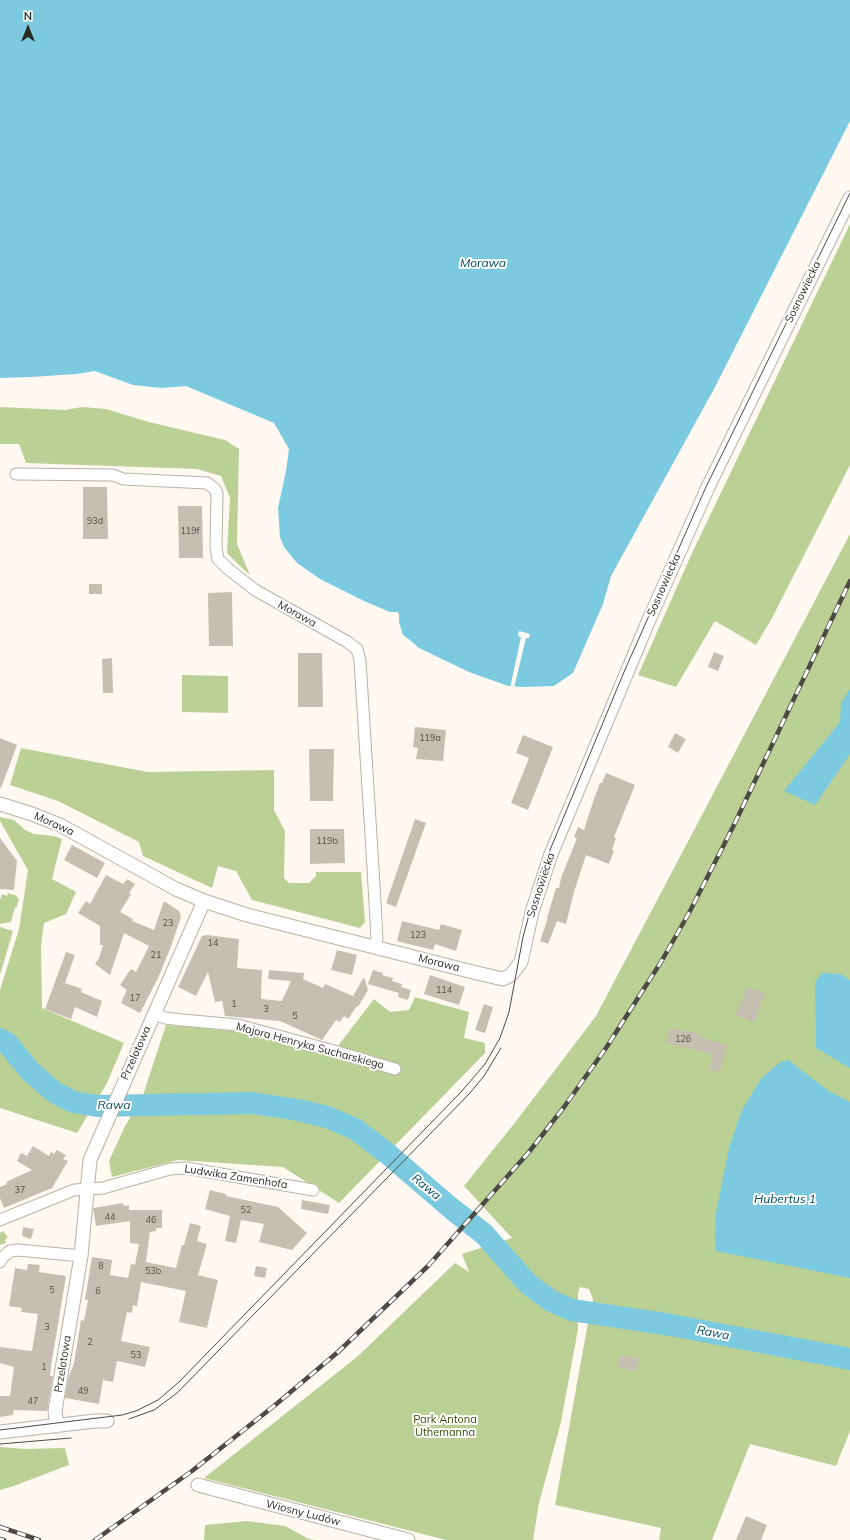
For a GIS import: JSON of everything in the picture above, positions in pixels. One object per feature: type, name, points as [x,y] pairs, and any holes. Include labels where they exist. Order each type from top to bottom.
[{"type":"street","name":"Sosnowiecka","points":[[503,979],[514,973],[521,962],[532,912],[550,854],[674,563],[735,431],[850,198]]},
{"type":"street","name":"Morawa","points":[[16,474],[113,476],[123,479],[208,483],[215,489],[217,494],[216,547],[218,559],[255,590],[346,641],[356,649],[360,660],[377,938],[375,947]]},
{"type":"street","name":"Morawa","points":[[0,804],[60,825],[176,889],[204,901],[247,915],[503,979]]},
{"type":"street","name":"Przelotowa","points":[[57,1426],[56,1404],[81,1256],[88,1167],[91,1156],[204,901]]},
{"type":"street","name":"Majora Henryka Sucharskiego","points":[[154,1014],[165,1018],[238,1024],[395,1069]]},
{"type":"street","name":"Ludwika Zamenhofa","points":[[0,1220],[74,1190],[103,1188],[170,1169],[186,1168],[313,1190]]},
{"type":"street","points":[[0,1262],[10,1251],[18,1250],[81,1256]]},
{"type":"street","points":[[0,1432],[107,1421]]},
{"type":"street","name":"Wiosny Ludów","points":[[198,1485],[408,1540]]},
{"type":"green space","points":[[850,224],[850,465],[771,620],[756,645],[715,621],[676,687],[638,675],[692,553]]},
{"type":"green space","points":[[0,407],[65,410],[82,407],[106,409],[149,422],[225,440],[239,449],[237,544],[250,575],[227,553],[230,498],[221,476],[197,469],[26,463],[19,444],[0,444]]},
{"type":"green space","name":"Park Antona Uthemanna","points":[[850,534],[850,1354],[803,1344],[592,1307],[593,1299],[589,1289],[580,1287],[578,1293],[578,1329],[561,1422],[539,1503],[533,1540],[446,1540],[204,1478],[357,1357],[455,1263],[469,1272],[462,1254],[512,1238],[464,1186],[517,1120],[596,1016]]},
{"type":"green space","points":[[182,675],[228,676],[228,713],[182,712]]},
{"type":"green space","points":[[21,748],[148,772],[274,770],[274,810],[285,831],[284,878],[289,883],[309,883],[316,876],[316,872],[361,872],[365,922],[360,928],[252,900],[236,871],[218,866],[212,888],[143,856],[139,842],[58,801],[10,785]]},
{"type":"green space","points":[[0,817],[14,820],[25,830],[34,834],[54,836],[62,839],[52,879],[76,892],[66,914],[44,923],[41,945],[42,1008],[124,1043],[107,1083],[77,1133],[0,1108],[0,990],[19,929],[28,870],[0,821]]},
{"type":"green space","points":[[8,893],[17,896],[19,899],[17,907],[15,907],[11,922],[0,924],[0,900],[2,894],[7,896]]},
{"type":"green space","points":[[0,927],[13,931],[0,975]]},
{"type":"green space","points":[[415,997],[469,1012],[464,1038],[485,1043],[485,1053],[339,1203],[283,1167],[178,1160],[112,1177],[109,1161],[124,1128],[143,1095],[166,1025],[243,1032],[334,1051],[374,999],[390,1012],[409,1010]]},
{"type":"green space","points":[[3,1231],[8,1237],[5,1240],[6,1243],[0,1245],[0,1233]]},
{"type":"green space","points":[[589,1317],[739,1342],[850,1364],[850,1431],[836,1466],[750,1444],[712,1540],[659,1540],[661,1528],[555,1505]]},
{"type":"green space","points":[[0,1447],[25,1449],[65,1448],[69,1465],[0,1490]]},
{"type":"green space","points":[[247,1521],[285,1526],[309,1539],[315,1540],[204,1540],[205,1525]]},
{"type":"water","name":"Morawa","points":[[0,0],[850,0],[850,121],[714,389],[611,576],[603,604],[573,673],[554,686],[522,687],[508,686],[469,672],[419,648],[403,635],[399,622],[399,614],[397,612],[390,612],[364,601],[320,579],[297,563],[284,547],[280,537],[278,508],[289,449],[274,423],[186,386],[161,388],[133,385],[95,371],[76,374],[0,378]]},
{"type":"water","points":[[850,689],[850,754],[815,805],[784,791],[840,722],[841,703]]},
{"type":"water","points":[[822,973],[841,974],[850,980],[850,1068],[816,1048],[815,982]]},
{"type":"water","name":"Hubertus 1","points":[[788,1060],[830,1092],[850,1102],[850,1278],[716,1251],[716,1213],[729,1148],[742,1110],[761,1079],[774,1067],[783,1061]]},
{"type":"pier","points":[[519,631],[530,634],[529,638],[526,638],[514,688],[510,688],[521,637],[518,636]]},
{"type":"building","points":[[83,487],[107,487],[108,539],[83,539]]},
{"type":"building","points":[[178,506],[202,506],[203,558],[179,558]]},
{"type":"building","points":[[89,584],[102,584],[102,594],[89,594]]},
{"type":"building","points":[[232,592],[233,646],[209,646],[208,593]]},
{"type":"building","points":[[714,652],[724,656],[718,671],[708,667]]},
{"type":"building","points":[[298,653],[322,653],[323,707],[298,707]]},
{"type":"building","points":[[112,658],[113,693],[103,693],[102,659]]},
{"type":"building","points":[[415,727],[446,730],[443,761],[416,759],[418,748],[413,747]]},
{"type":"building","points":[[675,733],[686,739],[678,753],[668,747]]},
{"type":"building","points":[[523,735],[553,747],[528,810],[511,803],[529,758],[516,753]]},
{"type":"building","points":[[0,738],[17,745],[1,788],[0,787]]},
{"type":"building","points":[[309,749],[334,749],[333,801],[310,801]]},
{"type":"building","points":[[606,773],[635,785],[614,837],[616,838],[612,850],[614,851],[609,864],[586,855],[574,892],[566,924],[557,921],[548,944],[540,941],[556,888],[559,888],[561,878],[577,838],[574,837],[578,827],[584,830],[600,783],[602,783]]},
{"type":"building","points":[[415,819],[426,823],[396,907],[386,903]]},
{"type":"building","points":[[310,829],[344,829],[345,863],[310,864]]},
{"type":"building","points":[[0,838],[17,861],[14,890],[0,889]]},
{"type":"building","points":[[72,845],[105,863],[97,878],[64,860]]},
{"type":"building","points":[[106,875],[123,884],[127,879],[135,884],[120,912],[133,919],[132,921],[154,930],[164,901],[179,911],[181,917],[158,978],[140,1013],[121,1003],[127,990],[120,985],[131,969],[136,972],[149,946],[124,933],[110,975],[95,964],[99,958],[103,945],[100,945],[100,926],[78,913],[86,901],[90,904]]},
{"type":"building","points":[[402,921],[439,930],[441,924],[462,930],[456,951],[435,944],[433,950],[397,941]]},
{"type":"building","points":[[207,935],[239,939],[237,968],[262,970],[261,999],[282,1001],[291,981],[268,979],[269,970],[304,973],[303,979],[323,988],[325,984],[353,996],[364,977],[368,990],[358,1007],[357,1006],[348,1019],[344,1016],[340,1022],[336,1020],[322,1040],[280,1021],[225,1016],[222,1001],[215,1002],[208,972],[196,996],[178,987],[202,936]]},
{"type":"building","points":[[337,950],[357,955],[352,975],[331,970]]},
{"type":"building","points":[[66,952],[75,955],[65,983],[82,989],[81,992],[102,1001],[97,1017],[75,1007],[71,1019],[45,1009]]},
{"type":"building","points":[[373,970],[383,973],[382,975],[393,978],[392,981],[402,984],[401,987],[411,990],[408,1000],[398,997],[399,993],[368,984]]},
{"type":"building","points":[[430,975],[465,987],[459,1005],[424,994]]},
{"type":"building","points":[[747,987],[765,993],[754,1022],[736,1016]]},
{"type":"building","points":[[484,1004],[493,1007],[485,1033],[475,1030]]},
{"type":"building","points":[[669,1028],[700,1034],[700,1037],[727,1045],[720,1072],[709,1069],[713,1054],[666,1043]]},
{"type":"building","points":[[33,1146],[49,1156],[51,1152],[54,1154],[57,1150],[66,1155],[63,1159],[68,1161],[52,1188],[4,1208],[0,1198],[0,1187],[7,1184],[6,1182],[32,1170],[17,1161],[21,1153],[27,1156]]},
{"type":"building","points":[[210,1190],[226,1194],[226,1196],[278,1207],[307,1233],[292,1250],[259,1242],[264,1224],[241,1220],[236,1243],[225,1241],[230,1216],[205,1209]]},
{"type":"building","points":[[302,1200],[330,1205],[328,1214],[301,1209]]},
{"type":"building","points":[[123,1203],[124,1206],[129,1205],[129,1210],[162,1210],[162,1228],[156,1228],[156,1231],[150,1232],[146,1262],[176,1268],[190,1223],[201,1226],[197,1241],[207,1244],[198,1275],[218,1280],[207,1328],[179,1322],[186,1291],[141,1282],[137,1306],[133,1305],[132,1313],[127,1312],[121,1341],[150,1347],[145,1367],[117,1361],[113,1382],[103,1380],[99,1404],[65,1398],[68,1379],[74,1363],[81,1320],[84,1321],[88,1300],[85,1300],[92,1257],[112,1260],[110,1275],[128,1278],[131,1264],[135,1265],[139,1244],[130,1243],[130,1221],[96,1226],[93,1208]]},
{"type":"building","points":[[23,1227],[34,1229],[31,1239],[22,1236]]},
{"type":"building","points":[[28,1264],[40,1265],[39,1272],[66,1276],[51,1366],[50,1376],[53,1376],[47,1411],[14,1410],[13,1415],[0,1417],[0,1396],[10,1396],[14,1367],[0,1363],[0,1347],[32,1351],[38,1314],[21,1312],[22,1308],[9,1306],[15,1268],[27,1270]]},
{"type":"building","points":[[256,1266],[267,1268],[265,1278],[254,1276]]},
{"type":"building","points":[[620,1355],[639,1359],[637,1371],[618,1368]]},
{"type":"building","points":[[746,1516],[767,1525],[761,1540],[736,1540]]},
{"type":"waterway","name":"Rawa","points":[[0,1039],[7,1043],[30,1071],[54,1092],[73,1102],[97,1106],[252,1103],[298,1110],[327,1117],[355,1129],[388,1154],[452,1209],[484,1234],[528,1284],[551,1301],[572,1310],[671,1325],[850,1359]]},
{"type":"tram line","points":[[0,1430],[122,1415],[136,1411],[158,1400],[179,1382],[461,1092],[485,1064],[500,1038],[509,1012],[523,937],[540,874],[624,672],[706,487],[850,193]]},
{"type":"tram line","points":[[129,1419],[154,1410],[177,1393],[470,1093],[484,1076],[501,1048]]},
{"type":"tram line","points":[[0,1444],[71,1438]]},
{"type":"railway","points":[[95,1540],[192,1471],[274,1406],[338,1352],[428,1266],[529,1152],[564,1107],[606,1048],[661,962],[689,913],[733,827],[850,581]]},
{"type":"railway","points":[[0,1527],[39,1540]]},
{"type":"railway","points":[[0,1539],[4,1540]]}]
